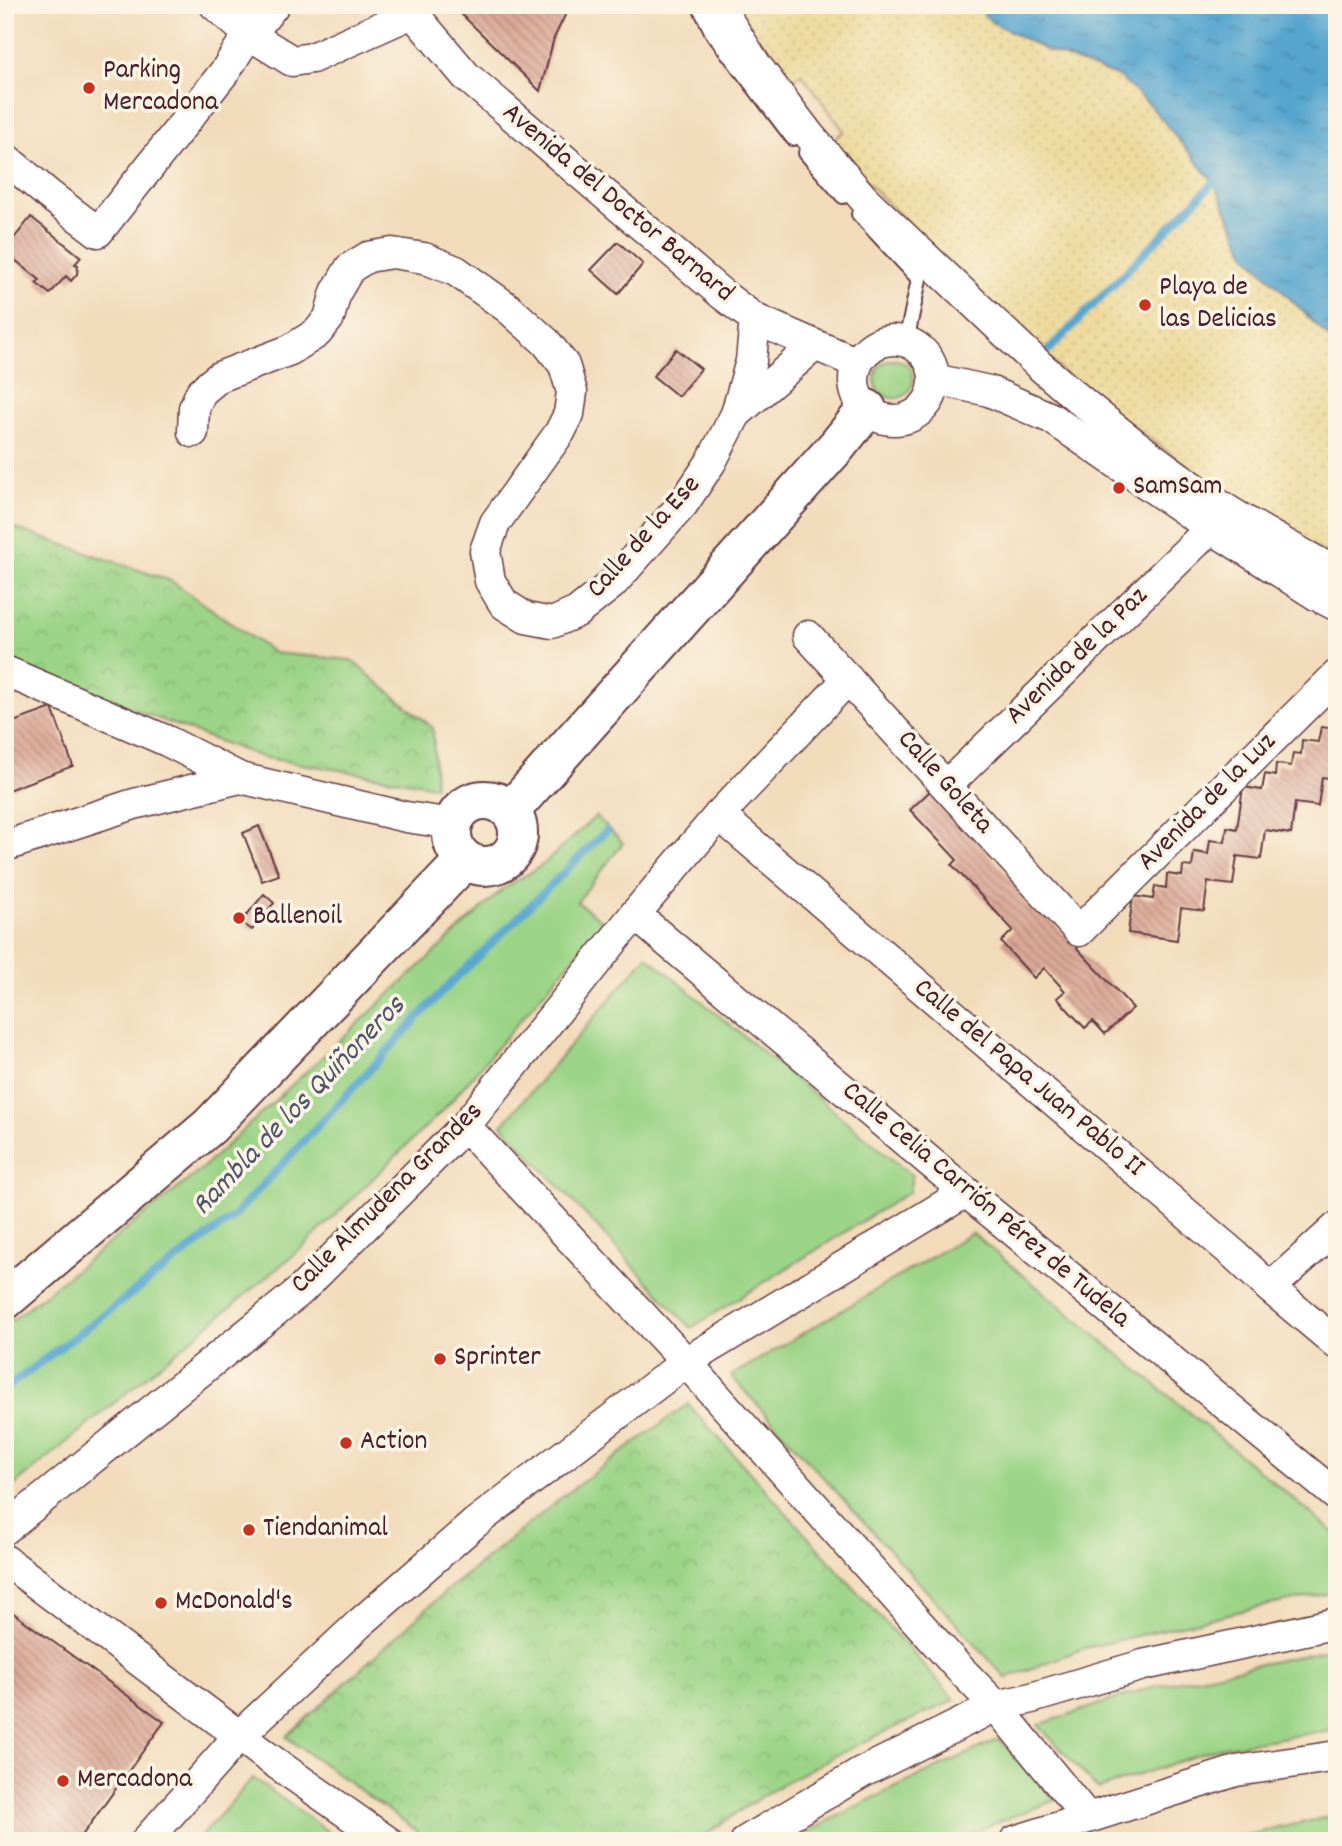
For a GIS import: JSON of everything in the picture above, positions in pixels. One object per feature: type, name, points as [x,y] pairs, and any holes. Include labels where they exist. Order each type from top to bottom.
[{"type":"main road","points":[[510,811],[867,409]]},
{"type":"main road","points":[[477,801],[496,802],[510,811],[517,822],[519,832],[518,840],[506,860],[491,867],[479,866],[465,860],[456,850],[453,843],[453,824],[462,810],[477,801]]},
{"type":"main road","points":[[5,1300],[210,1126],[465,860]]},
{"type":"main road","points":[[5,1277],[97,1220]]},
{"type":"street","points":[[215,5],[250,35],[292,61],[312,58],[409,9]]},
{"type":"street","points":[[5,158],[98,232],[274,5]]},
{"type":"street","points":[[718,5],[756,65],[810,136],[864,199],[1039,365],[1068,391],[1177,475],[1223,507],[1337,573]]},
{"type":"street","name":"Avenida del Doctor Barnard","points":[[409,9],[466,76],[723,295],[754,319],[857,363]]},
{"type":"street","name":"Calle de la Ese","points":[[193,432],[194,408],[201,392],[219,377],[290,350],[317,333],[329,318],[336,292],[350,268],[368,257],[392,253],[424,258],[456,271],[508,308],[546,342],[564,365],[572,392],[569,414],[495,523],[485,551],[490,581],[504,604],[526,618],[552,623],[577,612],[611,584],[683,504],[711,462],[736,414],[751,361],[754,319]]},
{"type":"street","points":[[881,342],[906,342],[926,355],[932,366],[934,385],[929,400],[911,416],[896,420],[880,418],[867,409],[858,397],[854,386],[857,363],[867,350],[881,342]]},
{"type":"street","name":"Calle de la Ese","points":[[736,414],[814,346]]},
{"type":"street","points":[[934,379],[989,391],[1051,418],[1211,528],[1337,606]]},
{"type":"street","name":"Avenida de la Paz","points":[[946,786],[1211,528]]},
{"type":"street","name":"Calle Goleta","points":[[808,636],[1079,930]]},
{"type":"street","points":[[5,671],[167,741],[240,778],[406,817],[453,824]]},
{"type":"street","name":"Avenida de la Luz","points":[[1079,930],[1337,675]]},
{"type":"street","name":"Calle Almudena Grandes","points":[[5,1529],[300,1291],[465,1126],[635,914],[719,815],[848,679]]},
{"type":"street","points":[[5,846],[134,804],[240,778]]},
{"type":"street","name":"Calle del Papa Juan Pablo II","points":[[719,815],[1337,1344]]},
{"type":"street","name":"Calle Celia Carrión Pérez de Tudela","points":[[635,914],[966,1192],[1337,1496]]},
{"type":"street","points":[[465,1126],[685,1362],[956,1665],[996,1706],[1087,1817]]},
{"type":"street","points":[[146,1841],[239,1736],[475,1523],[685,1362],[966,1192]]},
{"type":"street","points":[[1270,1288],[1337,1227]]},
{"type":"street","points":[[5,1560],[239,1736],[387,1841]]},
{"type":"street","points":[[746,1841],[863,1772],[996,1706],[1143,1665],[1337,1623]]},
{"type":"street","points":[[1015,1841],[1236,1771],[1337,1756]]},
{"type":"lane","points":[[699,5],[713,33],[787,130],[826,178],[919,278],[906,342]]},
{"type":"green space","points":[[894,360],[908,365],[913,379],[908,393],[894,398],[880,393],[875,379],[880,365]]},
{"type":"green space","points":[[5,525],[171,581],[274,653],[351,660],[433,728],[435,786],[261,757],[5,659]]},
{"type":"green space","points":[[596,816],[623,843],[577,902],[604,922],[446,1107],[303,1247],[5,1493],[5,1326],[196,1174],[503,889],[544,864]]},
{"type":"green space","points":[[647,956],[912,1176],[909,1192],[691,1328],[502,1125]]},
{"type":"green space","points":[[972,1233],[1337,1535],[1337,1592],[1254,1608],[1085,1648],[1006,1678],[731,1376]]},
{"type":"green space","points":[[688,1404],[955,1700],[855,1746],[790,1780],[698,1841],[431,1841],[286,1737],[446,1591],[566,1494]]},
{"type":"green space","points":[[1337,1648],[1337,1729],[1218,1748],[1098,1789],[1038,1725],[1152,1687]]},
{"type":"green space","points":[[999,1739],[1055,1800],[957,1841],[793,1841],[869,1800]]},
{"type":"green space","points":[[253,1778],[341,1841],[197,1841]]},
{"type":"green space","points":[[1337,1815],[1337,1841],[1220,1841]]},
{"type":"sand","name":"Playa de las Delicias","points":[[726,5],[975,5],[992,22],[1044,49],[1119,77],[1150,105],[1214,182],[1247,255],[1337,346],[1337,560],[1259,517],[1082,390],[883,199],[829,143],[844,131],[802,74],[786,85]]},
{"type":"water","points":[[975,5],[1337,5],[1337,346],[1247,255],[1214,182],[1150,105],[1119,77],[1044,49],[992,22]]},
{"type":"building","points":[[452,5],[570,5],[554,38],[540,91]]},
{"type":"building","points":[[31,217],[81,257],[75,264],[78,265],[77,274],[71,281],[66,276],[50,294],[36,283],[40,280],[10,256],[5,259],[5,245],[7,247]]},
{"type":"building","points":[[618,242],[643,264],[618,294],[591,270]]},
{"type":"building","points":[[676,349],[701,369],[678,396],[653,376]]},
{"type":"building","points":[[52,708],[73,766],[5,791],[5,725]]},
{"type":"building","points":[[1321,727],[1337,729],[1337,779],[1322,777],[1318,806],[1295,803],[1291,834],[1265,830],[1261,859],[1237,856],[1233,885],[1208,882],[1204,911],[1181,908],[1177,940],[1128,933],[1133,896],[1153,899],[1155,886],[1166,888],[1167,874],[1182,876],[1183,866],[1192,867],[1194,852],[1208,854],[1210,840],[1225,842],[1227,827],[1237,829],[1243,787],[1262,790],[1265,774],[1275,776],[1276,764],[1291,766],[1293,753],[1301,754],[1302,740],[1318,742]]},
{"type":"building","points":[[930,791],[1133,1008],[1105,1034],[1093,1021],[1085,1028],[1057,998],[1065,991],[1044,968],[1034,978],[1001,942],[1013,930],[952,865],[957,860],[910,810]]},
{"type":"building","points":[[259,826],[279,875],[262,881],[243,833]]},
{"type":"building","points":[[264,894],[274,903],[252,930],[241,922]]},
{"type":"building","name":"Mercadona","points":[[5,1607],[164,1722],[78,1841],[5,1841]]},
{"type":"waterway","points":[[1049,350],[1214,182]]},
{"type":"waterway","name":"Rambla de los Quiñoneros","points":[[5,1389],[232,1218],[442,992],[606,831]]},
{"type":"place","name":"Parking Mercadona","points":[[89,88]]},
{"type":"place","name":"Playa de las Delicias","points":[[1145,305]]},
{"type":"place","name":"SamSam","points":[[1119,488]]},
{"type":"place","name":"Ballenoil","points":[[239,918]]},
{"type":"place","name":"Sprinter","points":[[440,1359]]},
{"type":"place","name":"Action","points":[[346,1443]]},
{"type":"place","name":"Tiendanimal","points":[[249,1530]]},
{"type":"place","name":"McDonald's","points":[[161,1603]]},
{"type":"place","name":"Mercadona","points":[[63,1781]]}]
